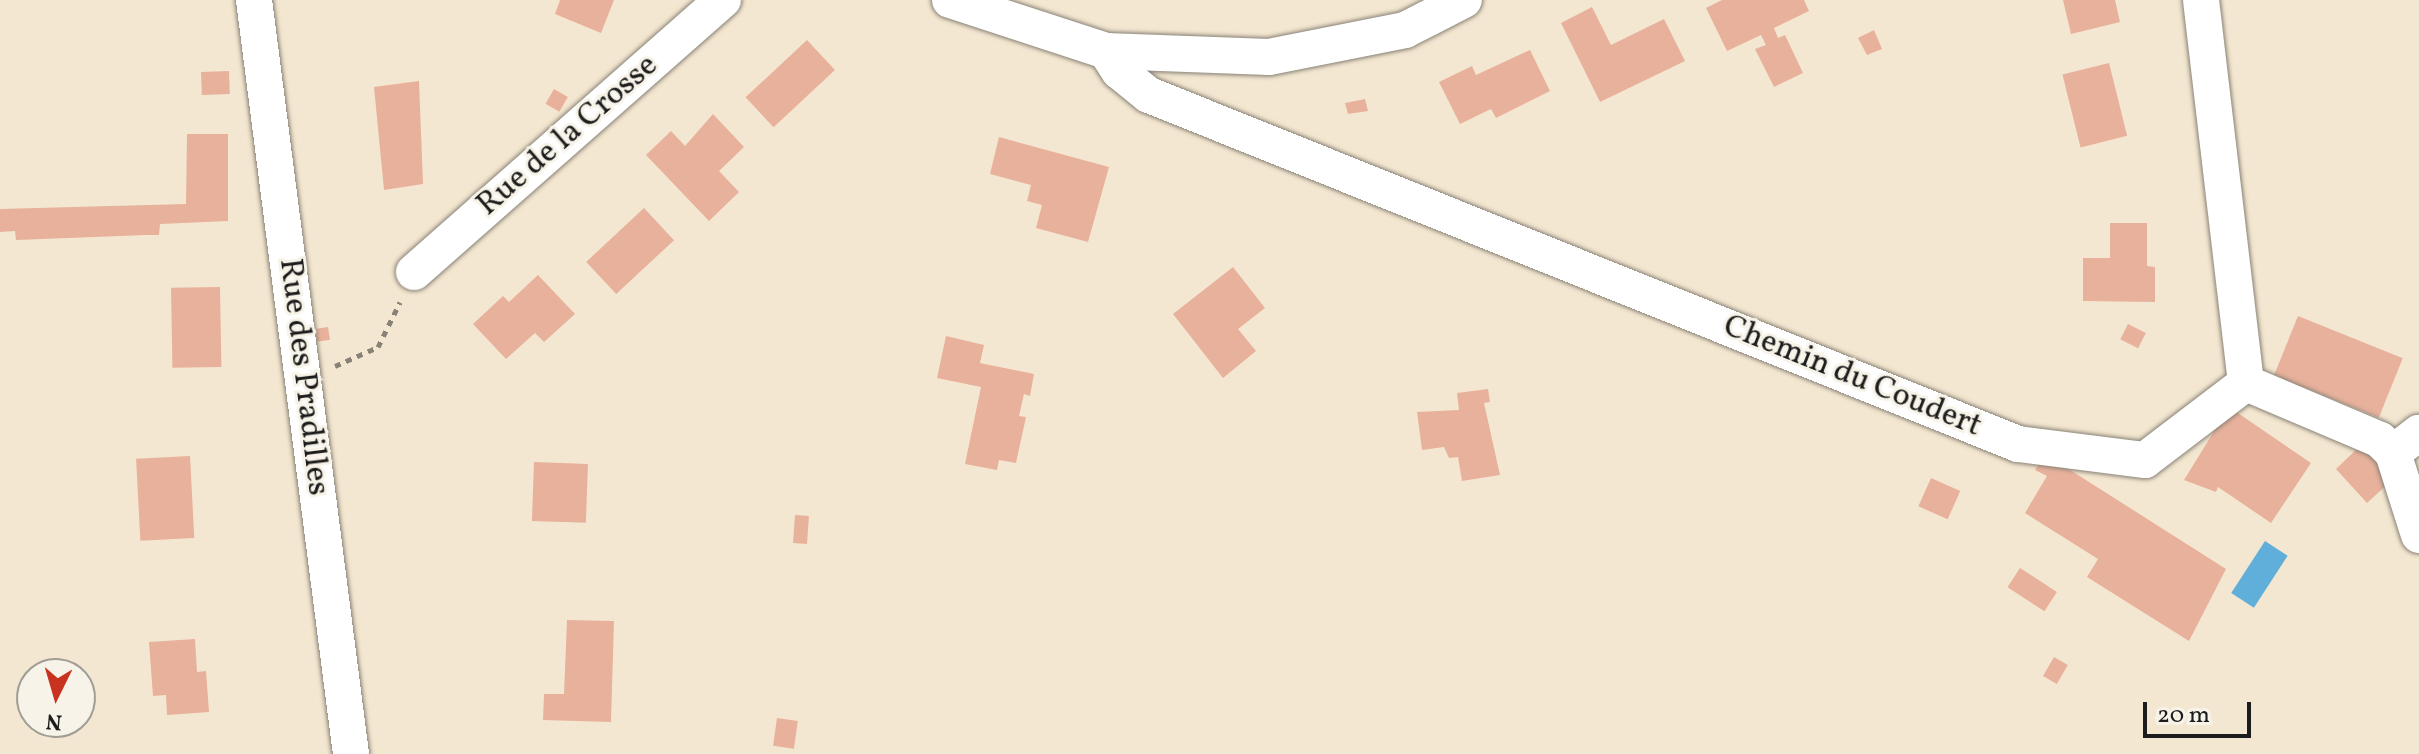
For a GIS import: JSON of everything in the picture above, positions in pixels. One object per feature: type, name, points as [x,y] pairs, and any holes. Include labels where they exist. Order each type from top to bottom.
[{"type":"street","name":"Rue des Pradilles","points":[[254,0],[351,754]]},
{"type":"street","name":"Rue de la Crosse","points":[[414,272],[723,0]]},
{"type":"street","points":[[950,0],[1025,28],[1106,51],[1269,57],[1405,30],[1464,0]]},
{"type":"street","points":[[2201,0],[2246,383],[2380,440],[2406,443],[2419,535]]},
{"type":"street","name":"Chemin du Coudert","points":[[1106,51],[1119,71],[1149,95],[2018,444],[2145,460],[2246,383]]},
{"type":"path","points":[[302,372],[340,365],[378,347],[414,272]]},
{"type":"water","points":[[2265,541],[2288,556],[2254,608],[2231,593]]},
{"type":"building","points":[[560,0],[614,0],[601,33],[555,14]]},
{"type":"building","points":[[1722,0],[1804,0],[1809,11],[1774,28],[1778,38],[1785,35],[1803,73],[1774,87],[1755,49],[1766,45],[1761,35],[1727,51],[1706,8]]},
{"type":"building","points":[[2063,0],[2115,0],[2120,22],[2071,34]]},
{"type":"building","points":[[1592,7],[1611,45],[1664,19],[1685,61],[1600,102],[1561,23]]},
{"type":"building","points":[[1874,30],[1882,49],[1867,55],[1858,38]]},
{"type":"building","points":[[807,40],[835,70],[774,127],[746,97]]},
{"type":"building","points":[[1530,50],[1550,91],[1496,118],[1491,109],[1460,124],[1439,82],[1472,66],[1476,75]]},
{"type":"building","points":[[2109,63],[2127,136],[2081,147],[2062,75]]},
{"type":"building","points":[[229,71],[230,94],[202,95],[201,72]]},
{"type":"building","points":[[419,81],[423,184],[384,190],[374,87]]},
{"type":"building","points":[[554,89],[568,97],[559,112],[546,104]]},
{"type":"building","points":[[1365,99],[1368,111],[1348,114],[1345,103]]},
{"type":"building","points":[[713,114],[744,147],[719,171],[739,192],[709,221],[646,155],[671,131],[685,146]]},
{"type":"building","points":[[187,134],[228,134],[228,221],[160,224],[159,235],[16,240],[15,231],[0,232],[0,209],[186,204]]},
{"type":"building","points":[[999,137],[1109,167],[1088,242],[1036,228],[1042,205],[1027,201],[1031,185],[990,174]]},
{"type":"building","points":[[644,208],[674,240],[616,294],[586,262]]},
{"type":"building","points":[[2110,223],[2147,223],[2147,266],[2155,267],[2155,302],[2083,301],[2083,258],[2110,258]]},
{"type":"building","points":[[1233,267],[1265,308],[1238,329],[1256,351],[1223,378],[1173,314]]},
{"type":"building","points":[[538,275],[575,314],[544,342],[535,333],[506,359],[473,324],[503,296],[509,302]]},
{"type":"building","points":[[220,287],[221,367],[172,368],[171,288]]},
{"type":"building","points":[[2298,316],[2403,358],[2379,418],[2274,375]]},
{"type":"building","points":[[2128,324],[2146,333],[2138,348],[2120,339]]},
{"type":"building","points":[[328,327],[330,340],[317,342],[315,329]]},
{"type":"building","points":[[946,336],[984,345],[980,363],[1034,374],[1030,396],[1024,394],[1019,416],[1026,417],[1016,463],[999,460],[997,470],[965,464],[981,387],[937,378]]},
{"type":"building","points":[[1488,389],[1490,402],[1484,403],[1500,475],[1462,481],[1458,457],[1449,458],[1444,447],[1422,450],[1417,412],[1459,410],[1457,393]]},
{"type":"building","points":[[2229,407],[2311,463],[2271,523],[2218,487],[2216,492],[2184,480]]},
{"type":"building","points":[[2361,445],[2373,459],[2379,456],[2391,481],[2367,503],[2336,469]]},
{"type":"building","points":[[190,456],[194,538],[140,541],[136,459]]},
{"type":"building","points":[[2043,458],[2056,461],[2226,569],[2189,641],[2087,577],[2098,559],[2025,513],[2047,476],[2035,470]]},
{"type":"building","points":[[534,462],[588,464],[586,523],[532,521]]},
{"type":"building","points":[[1931,478],[1960,491],[1948,519],[1918,506]]},
{"type":"building","points":[[795,515],[809,516],[807,544],[793,543]]},
{"type":"building","points":[[2020,568],[2057,592],[2044,611],[2007,587]]},
{"type":"building","points":[[567,620],[614,621],[611,722],[543,720],[544,694],[564,694]]},
{"type":"building","points":[[195,639],[197,672],[206,671],[209,712],[167,715],[166,695],[153,696],[149,642]]},
{"type":"building","points":[[2054,657],[2068,665],[2057,684],[2043,676]]},
{"type":"building","points":[[777,718],[798,721],[794,749],[773,746]]}]
